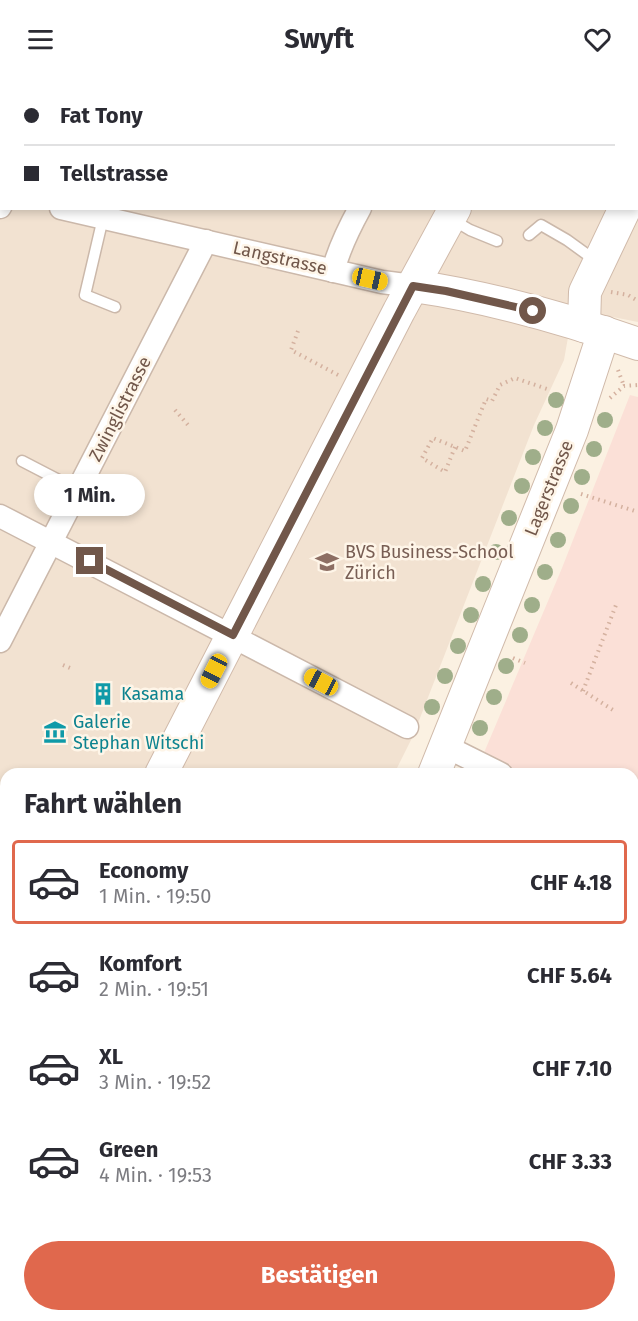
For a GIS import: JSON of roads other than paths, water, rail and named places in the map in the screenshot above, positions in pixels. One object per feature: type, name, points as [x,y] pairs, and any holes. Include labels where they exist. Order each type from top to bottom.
[{"type":"street","name":"Langstrasse","points":[[74,210],[115,216],[206,241],[382,282],[446,291],[557,316],[638,344]]},
{"type":"street","points":[[333,271],[337,257],[359,210]]},
{"type":"street","name":"Lagerstrasse","points":[[437,768],[564,451],[594,329],[585,292],[624,210]]},
{"type":"street","points":[[164,768],[452,213]]},
{"type":"street","name":"Zwinglistrasse","points":[[0,641],[206,241]]},
{"type":"street","points":[[0,516],[407,727]]},
{"type":"street","points":[[446,746],[489,768]]},
{"type":"lane","points":[[452,213],[470,230],[497,241]]},
{"type":"lane","points":[[115,216],[85,295],[115,307]]},
{"type":"lane","points":[[529,234],[540,225],[599,262]]},
{"type":"lane","points":[[22,461],[78,490]]},
{"type":"place","name":"BVS Business-School Zürich","points":[[327,562]]},
{"type":"place","name":"Kasama","points":[[103,694]]},
{"type":"place","name":"Galerie Stephan Witschi","points":[[55,732]]}]
